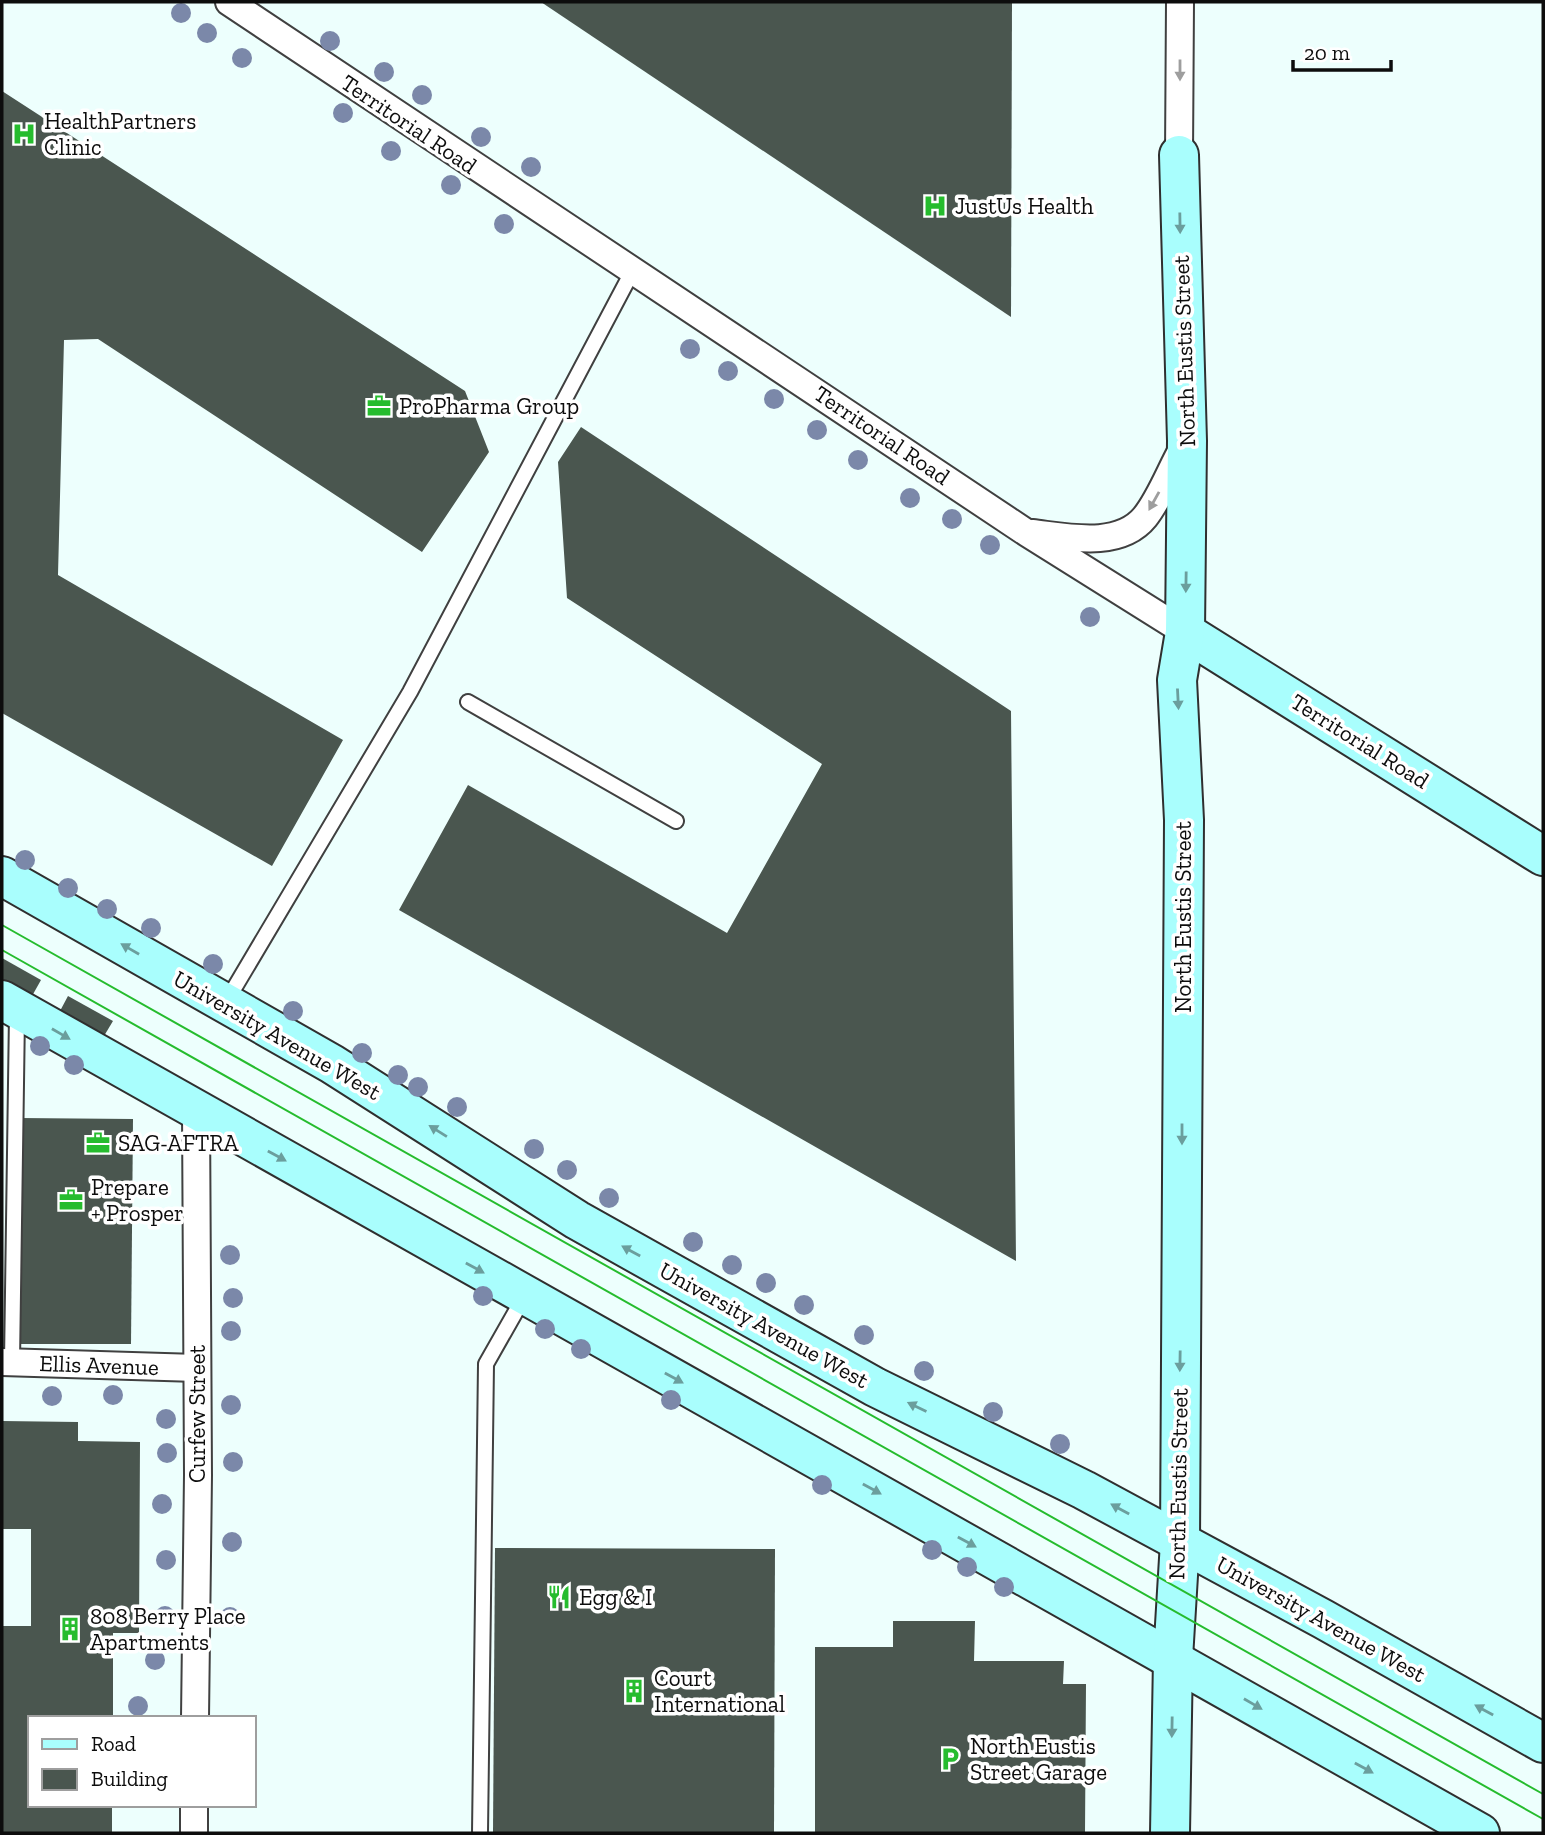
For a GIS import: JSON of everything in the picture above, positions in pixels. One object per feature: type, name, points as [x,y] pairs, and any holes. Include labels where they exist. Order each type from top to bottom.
[{"type":"main road","name":"North Eustis Street","points":[[1170,1833],[1173,1658],[1180,1542],[1184,820],[1177,680],[1185,632],[1186,441],[1179,155]]},
{"type":"main road","name":"Territorial Road","points":[[1185,632],[1543,856]]},
{"type":"main road","name":"University Avenue West","points":[[2,876],[332,1064],[578,1220],[875,1387],[1084,1490],[1323,1619],[1543,1743]]},
{"type":"main road","points":[[9,1004],[1480,1833]]},
{"type":"street","name":"Territorial Road","points":[[229,2],[1027,533],[1185,632]]},
{"type":"street","name":"North Eustis Street","points":[[1179,155],[1180,2]]},
{"type":"street","points":[[1027,533],[1101,538],[1131,528],[1144,517],[1186,441]]},
{"type":"street","name":"Curfew Street","points":[[195,1716],[196,1110]]},
{"type":"street","name":"Ellis Avenue","points":[[7,1362],[197,1368]]},
{"type":"street","points":[[194,1807],[194,1833]]},
{"type":"lane","points":[[225,1003],[410,692],[632,272]]},
{"type":"lane","points":[[468,702],[676,821]]},
{"type":"lane","points":[[7,1362],[9,1004]]},
{"type":"lane","points":[[480,1833],[486,1364],[525,1296]]},
{"type":"building","points":[[541,2],[1012,2],[1011,317]]},
{"type":"building","points":[[2,91],[465,391],[489,452],[422,552],[98,339],[64,340],[58,575],[343,740],[272,866],[2,713]]},
{"type":"building","points":[[581,427],[1011,711],[1016,1261],[399,910],[468,785],[727,933],[822,764],[567,598],[558,462]]},
{"type":"building","points":[[2,958],[41,980],[32,996],[2,979]]},
{"type":"building","points":[[68,996],[113,1021],[104,1036],[60,1011]]},
{"type":"building","points":[[19,1118],[133,1119],[131,1344],[17,1344]]},
{"type":"building","name":"808 Berry Place Apartments","points":[[2,1421],[78,1422],[78,1441],[140,1442],[139,1633],[113,1633],[113,1716],[28,1716],[28,1807],[112,1807],[112,1833],[2,1833],[2,1626],[31,1626],[31,1529],[2,1529]]},
{"type":"building","name":"Court International","points":[[495,1548],[775,1549],[774,1833],[493,1833]]},
{"type":"building","name":"North Eustis Street Garage","points":[[893,1621],[975,1621],[974,1661],[1064,1661],[1063,1684],[1086,1684],[1085,1833],[815,1833],[815,1647],[893,1647]]},
{"type":"tram line","points":[[2,925],[1543,1794]]},
{"type":"tram line","points":[[2,950],[1543,1819]]},
{"type":"place","name":"HealthPartners Clinic","points":[[24,134]]},
{"type":"place","name":"JustUs Health","points":[[935,206]]},
{"type":"place","name":"ProPharma Group","points":[[379,406]]},
{"type":"place","name":"SAG-AFTRA","points":[[98,1143]]},
{"type":"place","name":"Prepare + Prosper","points":[[71,1200]]},
{"type":"place","name":"Egg & I","points":[[559,1597]]},
{"type":"place","name":"808 Berry Place Apartments","points":[[70,1629]]},
{"type":"place","name":"Court International","points":[[634,1691]]},
{"type":"place","name":"North Eustis Street Garage","points":[[950,1759]]}]
